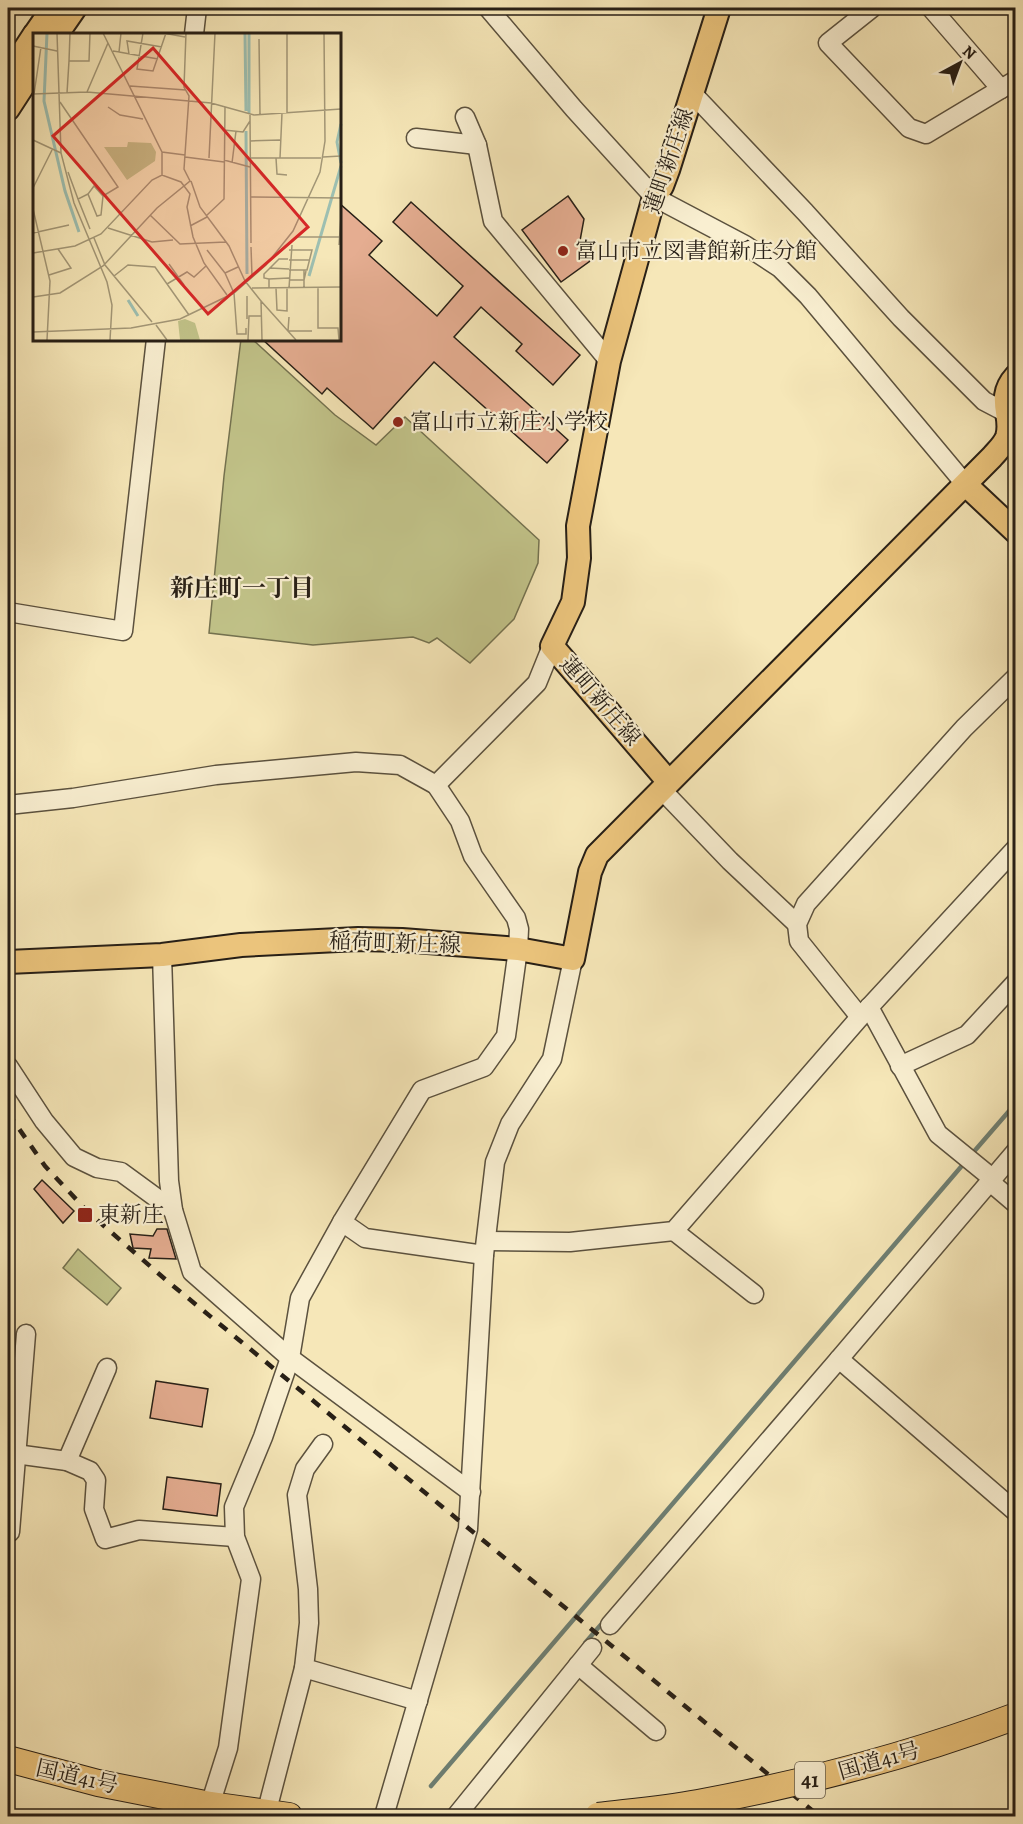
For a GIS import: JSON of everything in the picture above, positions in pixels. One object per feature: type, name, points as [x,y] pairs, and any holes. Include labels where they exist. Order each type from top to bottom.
[{"type":"highway","name":"国道41号","points":[[598,1816],[696,1803],[809,1780],[909,1754],[1016,1716]]},
{"type":"highway","name":"国道41号","points":[[709,1816],[813,1795],[914,1768],[1016,1732]]},
{"type":"highway","name":"国道41号","points":[[8,1759],[98,1783],[210,1805],[277,1815]]},
{"type":"highway","name":"国道41号","points":[[8,1777],[177,1816]]},
{"type":"main road","points":[[36,33],[53,8]]},
{"type":"main road","points":[[58,33],[75,8]]},
{"type":"main road","name":"蓮町新庄線","points":[[665,785],[552,646],[573,602],[579,558],[578,526],[609,361],[654,197],[662,186],[668,170],[719,8]]},
{"type":"main road","points":[[8,75],[33,38]]},
{"type":"main road","points":[[8,109],[33,71]]},
{"type":"main road","points":[[573,959],[590,872],[597,855],[966,485],[1006,440],[1010,425],[1005,412],[1006,394],[1016,376]]},
{"type":"main road","points":[[966,485],[1016,532]]},
{"type":"main road","name":"稲荷町新庄線","points":[[8,962],[162,955],[241,945],[358,939],[413,940],[518,949],[573,959]]},
{"type":"street","points":[[194,33],[197,8]]},
{"type":"street","points":[[488,8],[574,109],[654,197],[745,245],[780,268],[826,316],[966,485]]},
{"type":"street","points":[[872,8],[828,44],[909,129],[926,134],[1008,85],[931,8]]},
{"type":"street","points":[[692,93],[805,212],[901,318],[984,401],[1005,412]]},
{"type":"street","points":[[465,117],[477,145],[493,221],[609,361]]},
{"type":"street","points":[[416,138],[477,145]]},
{"type":"street","points":[[8,612],[123,630],[156,340]]},
{"type":"street","points":[[436,785],[537,683],[552,646]]},
{"type":"street","points":[[1016,677],[964,728],[806,904],[797,924],[800,941],[865,1012],[900,1066],[938,1134],[990,1178],[1016,1204]]},
{"type":"street","points":[[8,805],[73,798],[216,775],[356,762],[400,765],[436,785],[460,821],[473,856],[516,918],[519,929],[506,1036],[484,1067],[422,1090],[342,1222],[300,1298],[290,1358],[263,1437],[234,1507],[235,1537],[251,1579],[228,1748],[210,1805]]},
{"type":"street","points":[[665,785],[730,861],[797,924]]},
{"type":"street","points":[[342,1222],[365,1238],[485,1248],[674,1231],[865,1012],[1016,848]]},
{"type":"street","points":[[162,955],[168,1181],[173,1210],[192,1272],[290,1358],[471,1492]]},
{"type":"street","points":[[384,1816],[468,1529],[485,1248],[495,1162],[510,1124],[552,1059],[573,959]]},
{"type":"street","points":[[900,1066],[967,1035],[1016,982]]},
{"type":"street","points":[[8,1066],[44,1122],[74,1157],[97,1168],[121,1172],[173,1210]]},
{"type":"street","points":[[610,1625],[839,1359],[990,1178],[1016,1151]]},
{"type":"street","points":[[674,1231],[754,1294]]},
{"type":"street","points":[[10,1532],[11,1454],[26,1334]]},
{"type":"street","points":[[839,1359],[1016,1512]]},
{"type":"street","points":[[68,1461],[107,1368]]},
{"type":"street","points":[[277,1815],[304,1668],[309,1623],[308,1589],[297,1495],[305,1469],[323,1444]]},
{"type":"street","points":[[11,1454],[68,1461],[90,1471],[96,1480],[94,1509],[105,1539],[139,1530],[235,1537]]},
{"type":"street","points":[[456,1816],[592,1648]]},
{"type":"street","points":[[578,1665],[656,1731]]},
{"type":"street","points":[[304,1668],[418,1701]]},
{"type":"green space","points":[[241,340],[253,340],[335,415],[376,445],[405,417],[539,540],[538,563],[514,619],[470,663],[437,638],[429,643],[413,637],[313,645],[209,633],[224,476]]},
{"type":"green space","points":[[78,1249],[121,1288],[107,1305],[63,1268]]},
{"type":"building","points":[[568,196],[584,219],[579,246],[590,261],[561,282],[522,230]]},
{"type":"building","points":[[411,202],[580,355],[553,385],[516,351],[522,344],[481,307],[454,337],[568,440],[547,463],[434,362],[373,429],[327,388],[322,394],[263,340],[340,340],[340,204],[382,241],[369,255],[437,316],[463,286],[393,222]]},
{"type":"building","points":[[42,1180],[74,1211],[63,1223],[34,1189]]},
{"type":"building","points":[[157,1229],[167,1229],[176,1259],[149,1258],[151,1249],[133,1248],[130,1234],[153,1236]]},
{"type":"building","points":[[156,1381],[208,1389],[202,1427],[150,1418]]},
{"type":"building","points":[[167,1477],[221,1484],[217,1516],[163,1509]]},
{"type":"waterway","points":[[971,1155],[1016,1103]]},
{"type":"waterway","points":[[431,1786],[966,1161]]},
{"type":"waterway","points":[[585,1643],[605,1620]]},
{"type":"railway","points":[[8,1113],[45,1166],[88,1212],[166,1280],[819,1816]]},
{"type":"place","name":"富山市立図書館新庄分館","points":[[563,251]]},
{"type":"place","name":"富山市立新庄小学校","points":[[398,422]]},
{"type":"place","name":"東新庄","points":[[85,1215]]},
{"type":"district","name":"新庄町一丁目","points":[[242,588]]}]
